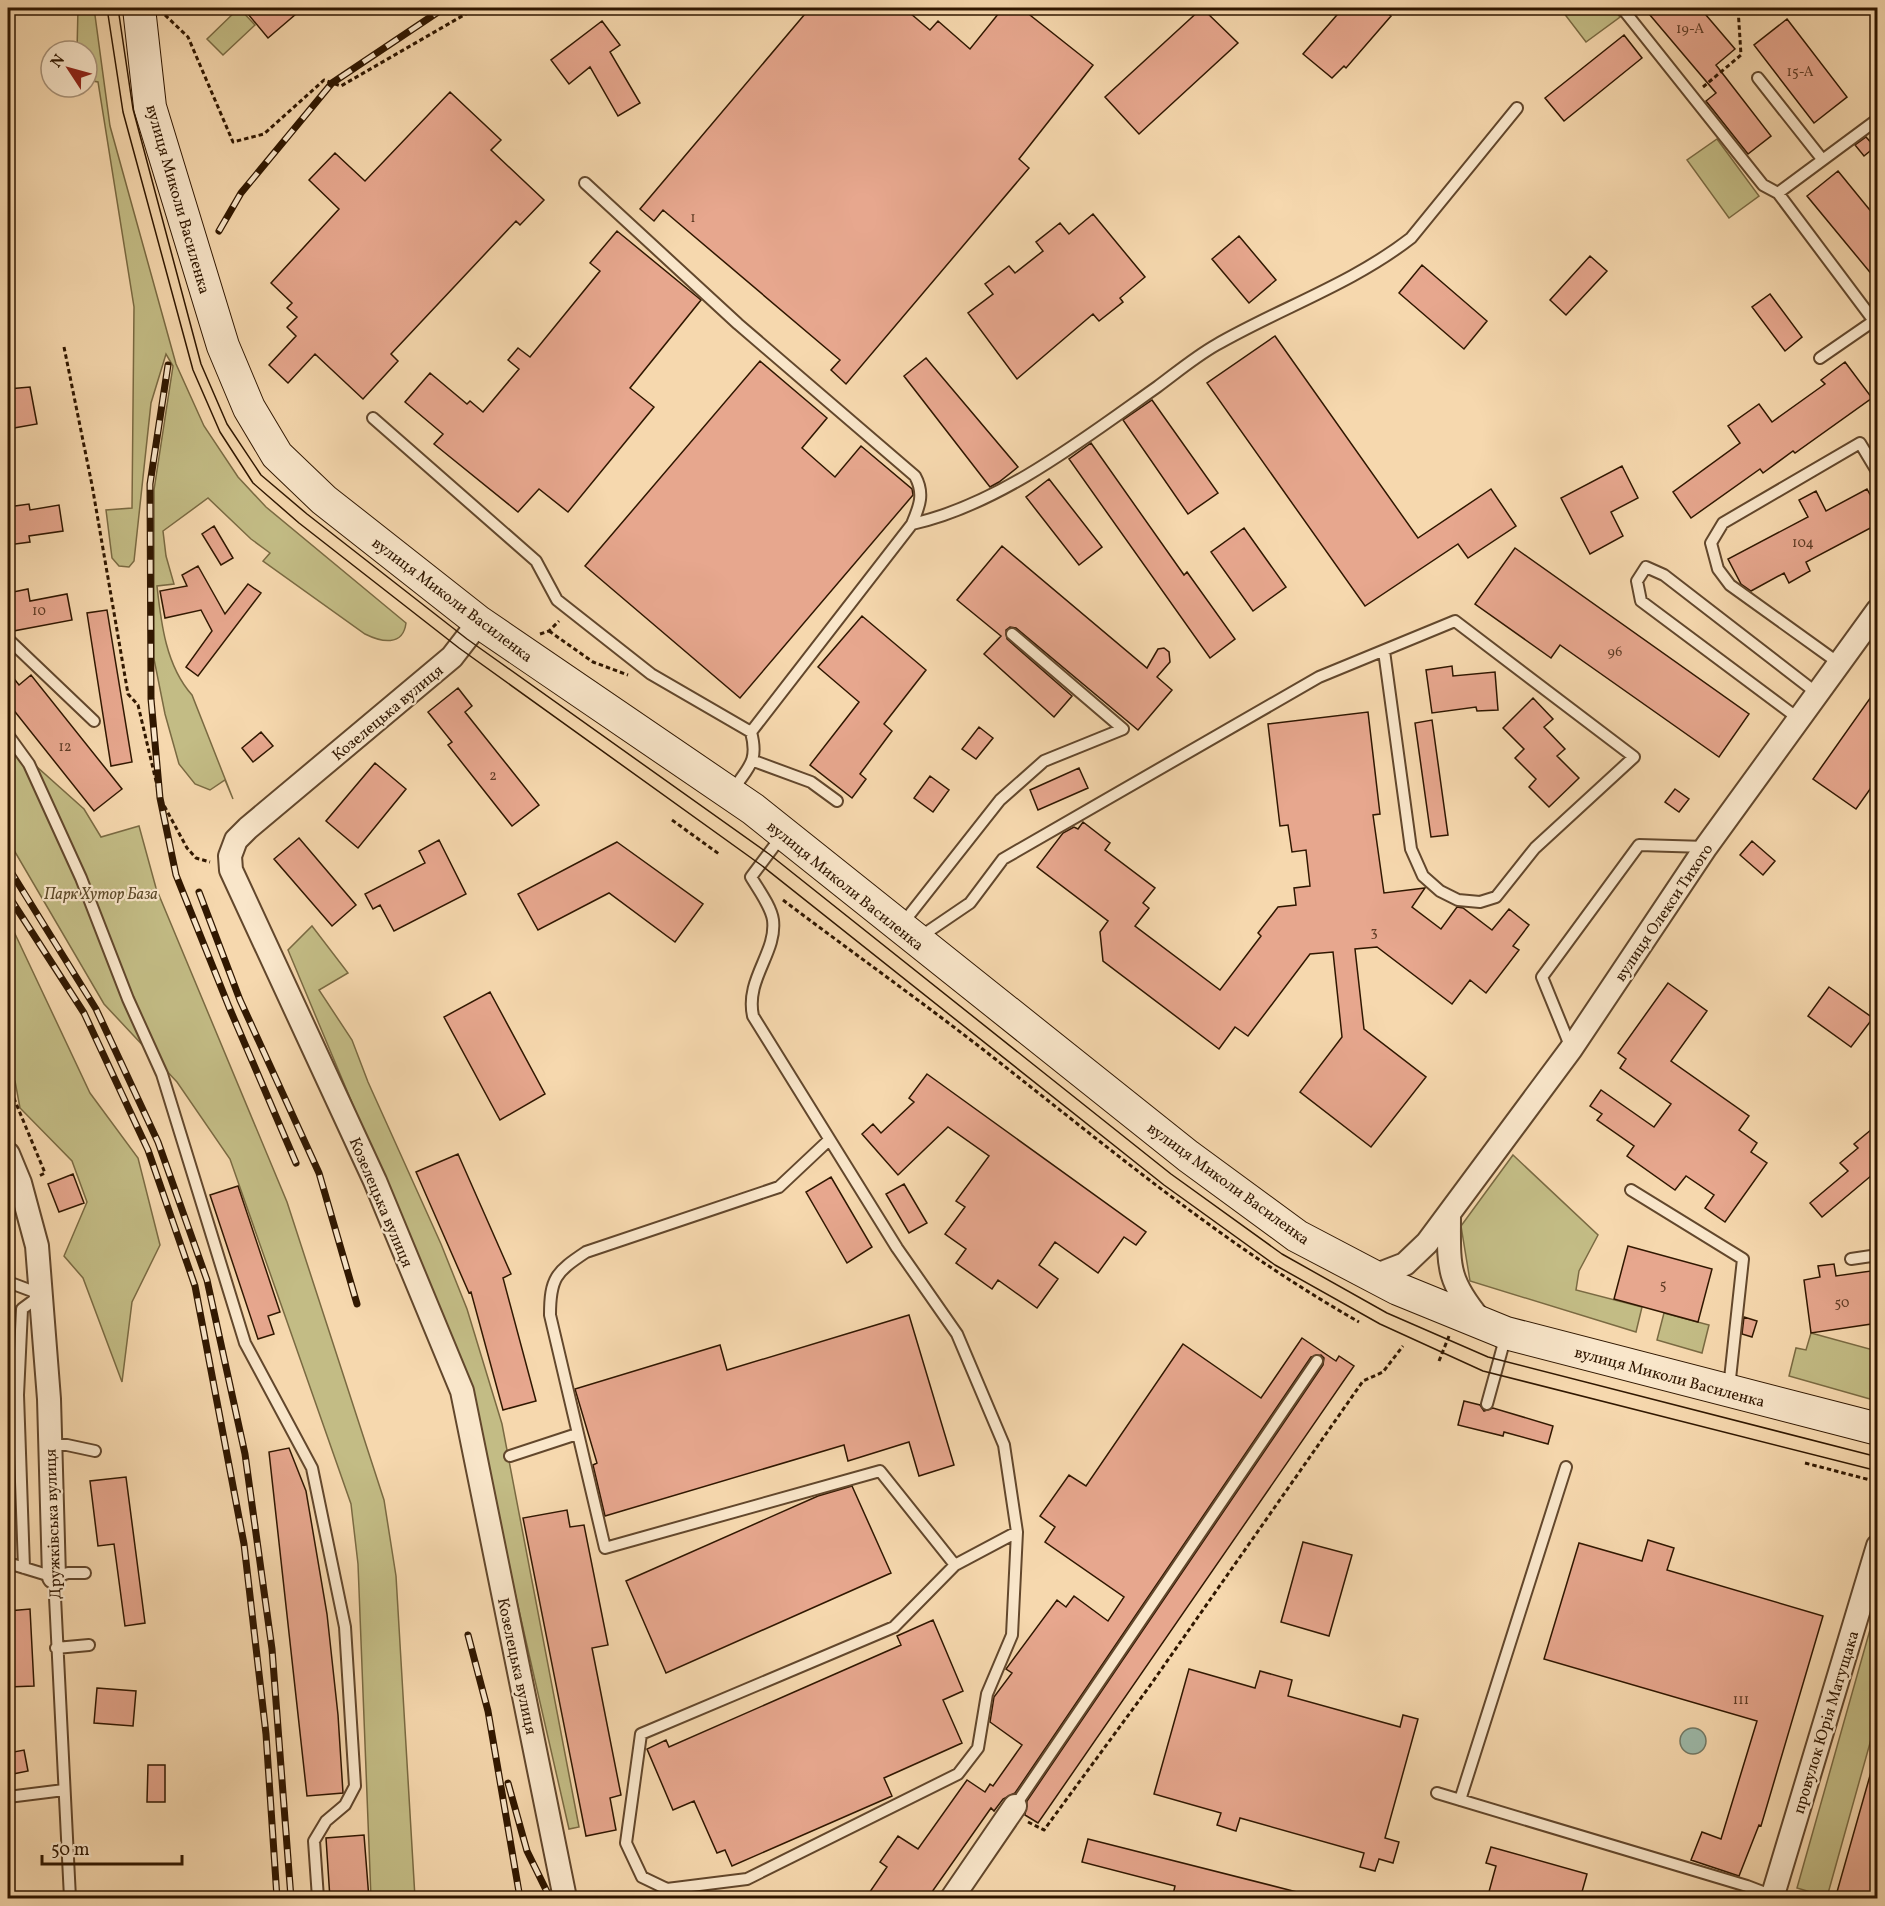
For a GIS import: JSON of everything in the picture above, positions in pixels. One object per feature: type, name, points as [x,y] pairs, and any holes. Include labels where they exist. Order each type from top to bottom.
[{"type":"main road","name":"вулиця Миколи Василенка","points":[[148,8],[150,108],[223,346],[249,408],[277,455],[324,500],[479,622],[731,793],[1188,1156],[1297,1236],[1374,1276],[1495,1328],[1729,1392],[1878,1429]]},
{"type":"street","name":"вулиця Олекси Тихого","points":[[1374,1276],[1405,1264],[1421,1252],[1571,1049],[1706,847],[1878,610]]},
{"type":"street","name":"Козелецька вулиця","points":[[479,622],[452,657],[248,828],[236,840],[230,856],[231,870],[375,1181],[462,1391],[565,1899]]},
{"type":"street","name":"Дружківська вулиця","points":[[8,1154],[20,1184],[37,1246],[50,1445],[54,1577]]},
{"type":"street","points":[[1449,1214],[1449,1268],[1459,1294],[1495,1328]]},
{"type":"street","name":"провулок Юрія Матущака","points":[[1772,1897],[1878,1545]]},
{"type":"street","points":[[952,1899],[1012,1809]]},
{"type":"lane","points":[[1622,8],[1763,185],[1778,193],[1876,319],[1820,358]]},
{"type":"lane","points":[[1758,78],[1822,159]]},
{"type":"lane","points":[[912,524],[944,517],[989,496],[1075,446],[1214,346],[1370,267],[1395,251],[1411,238],[1516,108]]},
{"type":"lane","points":[[1778,193],[1878,119]]},
{"type":"lane","points":[[585,183],[738,324],[915,476],[920,486],[921,500],[912,524],[751,732]]},
{"type":"lane","points":[[373,418],[536,561],[557,600],[651,674],[751,732],[754,761],[731,793]]},
{"type":"lane","points":[[1840,664],[1730,585],[1718,569],[1711,543],[1723,523],[1860,443],[1878,473]]},
{"type":"lane","points":[[1799,719],[1641,601],[1637,581],[1646,567],[1664,575],[1818,694]]},
{"type":"lane","points":[[907,934],[970,903],[1003,859],[1319,677],[1455,621],[1634,757],[1534,848],[1496,897],[1480,902],[1458,900],[1440,891],[1423,876],[1411,849],[1384,651]]},
{"type":"lane","points":[[907,934],[1000,800],[1044,760],[1123,729],[1012,634]]},
{"type":"lane","points":[[8,639],[94,721]]},
{"type":"lane","points":[[8,735],[29,764],[81,878],[128,999],[162,1074],[245,1343],[312,1468],[345,1627],[355,1786],[345,1805],[326,1821],[314,1841],[318,1899]]},
{"type":"lane","points":[[754,761],[812,782],[837,801]]},
{"type":"lane","points":[[783,834],[752,877],[773,918],[771,938],[750,1000],[753,1016],[897,1248],[957,1334],[1004,1445],[1017,1532],[1012,1635],[987,1694],[978,1748],[958,1774],[747,1879],[667,1889],[642,1877],[626,1843],[641,1734],[894,1627],[955,1565],[1017,1532]]},
{"type":"lane","points":[[1571,1049],[1542,977],[1639,845],[1706,847]]},
{"type":"lane","points":[[829,1140],[779,1187],[585,1252],[561,1269],[550,1292],[550,1315],[605,1548],[880,1470],[955,1565]]},
{"type":"lane","points":[[1631,1190],[1743,1259],[1729,1392]]},
{"type":"lane","points":[[1851,1259],[1878,1255]]},
{"type":"lane","points":[[8,1282],[41,1295]]},
{"type":"lane","points":[[24,1568],[13,1396],[22,1309],[41,1295]]},
{"type":"lane","points":[[1486,1404],[1495,1328]]},
{"type":"lane","points":[[1012,1809],[1317,1361]]},
{"type":"lane","points":[[510,1456],[577,1434]]},
{"type":"lane","points":[[50,1445],[66,1445],[95,1451]]},
{"type":"lane","points":[[1460,1800],[1566,1467]]},
{"type":"lane","points":[[8,1576],[9,1564],[54,1577],[68,1573],[85,1574]]},
{"type":"lane","name":"Дружківська вулиця","points":[[54,1577],[70,1899]]},
{"type":"lane","points":[[56,1648],[89,1645]]},
{"type":"lane","points":[[8,1797],[64,1790]]},
{"type":"lane","points":[[1437,1793],[1747,1886],[1772,1897]]},
{"type":"path","points":[[8,27],[9,8]]},
{"type":"path","points":[[148,8],[188,37],[233,142],[264,134],[324,80],[341,86],[476,8]]},
{"type":"path","points":[[1692,96],[1741,55],[1738,8]]},
{"type":"path","points":[[64,347],[128,694],[138,705],[160,798],[187,848],[196,858],[207,861]]},
{"type":"path","points":[[533,637],[549,631],[570,610]]},
{"type":"path","points":[[549,631],[593,662],[630,676],[651,674]]},
{"type":"path","points":[[672,820],[719,854]]},
{"type":"path","points":[[752,877],[992,1057],[1195,1217],[1299,1288],[1359,1322]]},
{"type":"path","points":[[8,1084],[45,1173],[20,1184]]},
{"type":"path","points":[[1012,1809],[1044,1830],[1149,1687],[1363,1381],[1383,1372],[1403,1346]]},
{"type":"path","points":[[1805,1463],[1878,1482]]},
{"type":"green space","points":[[78,8],[94,8],[98,39],[77,39]]},
{"type":"green space","points":[[239,8],[255,25],[223,55],[207,39]]},
{"type":"green space","points":[[1560,8],[1613,8],[1620,17],[1586,42]]},
{"type":"green space","points":[[99,45],[110,126],[176,364],[204,426],[238,477],[266,507],[406,623],[401,636],[396,639],[384,640],[365,634],[263,561],[270,553],[251,539],[208,498],[163,531],[166,556],[174,584],[157,586],[166,644],[176,671],[192,695],[233,799],[225,780],[210,790],[195,784],[179,764],[165,714],[154,659],[154,490],[173,366],[166,354],[151,403],[134,561],[129,567],[119,566],[112,558],[106,510],[132,508],[134,307],[99,88]]},
{"type":"green space","points":[[1717,139],[1759,196],[1729,218],[1687,160]]},
{"type":"green space","name":"Парк Хутор База","points":[[8,741],[84,809],[101,837],[139,826],[156,888],[287,1202],[384,1500],[396,1576],[415,1898],[371,1898],[358,1564],[351,1504],[230,1159],[177,1082],[104,1004],[8,840]]},
{"type":"green space","points":[[8,919],[90,1093],[138,1158],[160,1245],[132,1302],[122,1382],[83,1278],[64,1256],[87,1202],[72,1161],[20,1108],[15,1081],[8,1073]]},
{"type":"green space","points":[[312,926],[348,973],[319,990],[352,1040],[368,1082],[441,1244],[467,1309],[502,1424],[579,1827],[569,1829],[464,1370],[288,950]]},
{"type":"green space","points":[[1513,1155],[1598,1235],[1579,1271],[1576,1290],[1642,1307],[1636,1332],[1470,1281],[1461,1226]]},
{"type":"green space","points":[[1664,1313],[1709,1325],[1702,1353],[1657,1340]]},
{"type":"green space","points":[[1811,1333],[1877,1351],[1877,1401],[1789,1376],[1796,1348],[1806,1350]]},
{"type":"green space","points":[[1877,1605],[1877,1718],[1827,1897],[1797,1888]]},
{"type":"shaded area","points":[[1693,1728],[1702,1732],[1706,1741],[1702,1750],[1693,1754],[1684,1750],[1680,1741],[1684,1732]]},
{"type":"building","points":[[243,8],[303,8],[268,38]]},
{"type":"building","points":[[810,8],[904,8],[930,30],[938,21],[970,49],[1003,8],[1021,8],[1093,65],[1019,159],[1029,168],[846,384],[831,370],[840,360],[663,210],[654,221],[640,209]]},
{"type":"building","points":[[1202,8],[1238,43],[1139,134],[1105,97]]},
{"type":"building","points":[[1343,8],[1381,8],[1391,16],[1346,68],[1344,66],[1332,78],[1303,54]]},
{"type":"building","points":[[1644,8],[1700,8],[1735,49],[1716,65],[1771,136],[1748,154],[1706,101],[1716,93]]},
{"type":"building","points":[[1787,19],[1847,97],[1814,123],[1754,45]]},
{"type":"building","points":[[602,21],[620,45],[610,52],[640,103],[618,116],[590,67],[569,84],[551,60]]},
{"type":"building","points":[[1624,35],[1642,58],[1564,121],[1545,98]]},
{"type":"building","points":[[450,92],[501,140],[491,150],[544,200],[520,225],[516,221],[391,354],[398,361],[363,399],[315,354],[288,383],[269,365],[296,336],[287,327],[297,317],[287,308],[292,303],[271,283],[339,209],[309,180],[335,153],[365,181]]},
{"type":"building","points":[[1866,137],[1875,147],[1864,156],[1855,145]]},
{"type":"building","points":[[1838,171],[1878,220],[1878,282],[1807,196]]},
{"type":"building","points":[[1093,214],[1145,277],[1120,298],[1123,302],[1099,321],[1093,314],[1017,379],[968,313],[993,294],[985,284],[1009,266],[1015,273],[1043,251],[1036,242],[1060,223],[1069,234]]},
{"type":"building","points":[[617,231],[701,300],[630,388],[654,407],[568,512],[539,489],[518,512],[434,444],[443,434],[405,402],[430,373],[467,404],[470,401],[483,412],[519,369],[508,360],[518,348],[530,357],[600,271],[590,263]]},
{"type":"building","points":[[1239,236],[1276,280],[1249,303],[1212,259]]},
{"type":"building","points":[[1590,256],[1607,271],[1566,315],[1550,300]]},
{"type":"building","points":[[1422,265],[1487,321],[1464,349],[1399,293]]},
{"type":"building","points":[[1770,294],[1802,337],[1785,351],[1752,307]]},
{"type":"building","points":[[1275,336],[1418,538],[1491,489],[1516,526],[1468,558],[1458,544],[1365,606],[1207,383]]},
{"type":"building","points":[[926,358],[1018,467],[990,487],[904,376]]},
{"type":"building","points":[[760,361],[827,418],[802,448],[835,477],[861,446],[912,489],[913,495],[740,698],[585,566]]},
{"type":"building","points":[[1845,362],[1872,398],[1795,453],[1793,451],[1763,473],[1760,469],[1691,518],[1673,492],[1740,443],[1728,426],[1759,404],[1772,422],[1825,384],[1821,380]]},
{"type":"building","points":[[30,387],[37,424],[8,429],[8,389]]},
{"type":"building","points":[[1152,400],[1218,493],[1188,514],[1123,420]]},
{"type":"building","points":[[1091,443],[1184,575],[1187,572],[1235,639],[1210,658],[1069,459]]},
{"type":"building","points":[[1622,466],[1638,498],[1611,512],[1623,536],[1590,554],[1561,498]]},
{"type":"building","points":[[1049,479],[1102,547],[1079,565],[1026,497]]},
{"type":"building","points":[[1867,489],[1878,509],[1878,524],[1806,562],[1810,571],[1789,583],[1784,573],[1751,591],[1741,584],[1728,559],[1808,517],[1799,500],[1816,491],[1826,511]]},
{"type":"building","points":[[29,504],[30,510],[59,505],[63,531],[29,536],[30,542],[8,545],[8,507]]},
{"type":"building","points":[[214,526],[233,558],[221,565],[202,534]]},
{"type":"building","points":[[1244,528],[1286,587],[1253,611],[1211,552]]},
{"type":"building","points":[[1002,546],[1147,668],[1158,649],[1164,648],[1169,652],[1170,662],[1157,677],[1172,690],[1138,730],[1016,628],[1010,627],[1006,630],[1007,639],[1072,696],[1054,717],[984,654],[1001,636],[957,600]]},
{"type":"building","points":[[1515,548],[1749,714],[1719,757],[1560,645],[1551,658],[1475,604]]},
{"type":"building","points":[[198,566],[225,614],[248,584],[261,593],[198,676],[186,667],[212,631],[201,610],[165,618],[160,591],[187,586],[182,575]]},
{"type":"building","points":[[28,589],[30,601],[67,594],[72,620],[8,632],[8,593]]},
{"type":"building","points":[[107,610],[132,762],[111,766],[87,613]]},
{"type":"building","points":[[862,616],[926,670],[884,724],[892,731],[860,774],[866,779],[852,798],[810,765],[859,702],[818,667]]},
{"type":"building","points":[[1452,666],[1453,676],[1495,672],[1498,710],[1477,711],[1476,707],[1432,713],[1426,670]]},
{"type":"building","points":[[8,671],[19,685],[31,675],[122,789],[94,811],[8,703]]},
{"type":"building","points":[[1878,687],[1878,778],[1856,809],[1813,779]]},
{"type":"building","points":[[458,688],[472,706],[465,712],[539,805],[512,826],[448,745],[452,742],[428,712]]},
{"type":"building","points":[[1533,698],[1553,719],[1544,727],[1565,749],[1557,756],[1579,778],[1549,807],[1529,787],[1536,779],[1515,758],[1524,749],[1503,728]]},
{"type":"building","points":[[1368,712],[1380,814],[1373,815],[1384,893],[1425,888],[1412,907],[1441,929],[1457,907],[1463,908],[1492,930],[1509,909],[1529,925],[1513,946],[1519,950],[1486,993],[1470,980],[1452,1004],[1377,947],[1355,949],[1364,1029],[1426,1077],[1371,1147],[1300,1092],[1342,1037],[1333,952],[1310,954],[1248,1036],[1235,1027],[1219,1049],[1103,961],[1100,932],[1108,921],[1037,867],[1063,833],[1074,827],[1078,829],[1083,822],[1110,843],[1105,850],[1155,888],[1143,903],[1149,908],[1135,926],[1220,990],[1261,936],[1258,933],[1278,907],[1296,905],[1294,888],[1310,886],[1306,850],[1292,852],[1288,825],[1280,826],[1268,724]]},
{"type":"building","points":[[1432,720],[1448,835],[1431,837],[1415,723]]},
{"type":"building","points":[[979,727],[993,738],[976,759],[962,749]]},
{"type":"building","points":[[261,732],[273,746],[253,762],[242,748]]},
{"type":"building","points":[[375,763],[406,789],[358,848],[326,821]]},
{"type":"building","points":[[1079,768],[1088,788],[1038,810],[1030,790]]},
{"type":"building","points":[[930,776],[949,790],[933,812],[914,798]]},
{"type":"building","points":[[1675,789],[1689,799],[1679,812],[1665,802]]},
{"type":"building","points":[[299,838],[356,905],[332,926],[274,859]]},
{"type":"building","points":[[439,840],[466,894],[394,931],[380,905],[373,909],[365,894],[425,863],[419,851]]},
{"type":"building","points":[[1752,841],[1775,861],[1763,875],[1740,855]]},
{"type":"building","points":[[617,842],[703,904],[675,942],[609,893],[538,930],[518,894]]},
{"type":"building","points":[[1668,983],[1707,1011],[1671,1061],[1749,1116],[1739,1130],[1757,1143],[1751,1152],[1767,1163],[1725,1222],[1705,1208],[1714,1195],[1686,1176],[1675,1190],[1627,1156],[1634,1146],[1597,1120],[1602,1114],[1590,1106],[1601,1090],[1654,1127],[1671,1104],[1620,1068],[1626,1059],[1618,1053]]},
{"type":"building","points":[[1829,987],[1873,1018],[1851,1047],[1808,1016]]},
{"type":"building","points":[[490,992],[545,1094],[500,1120],[444,1017]]},
{"type":"building","points":[[927,1074],[1146,1232],[1136,1245],[1124,1237],[1098,1273],[1055,1242],[1039,1265],[1058,1279],[1037,1308],[998,1280],[992,1289],[956,1263],[966,1249],[945,1234],[965,1207],[956,1201],[989,1156],[948,1127],[898,1175],[862,1134],[873,1124],[881,1133],[914,1102],[909,1098]]},
{"type":"building","points":[[1878,1124],[1878,1170],[1822,1217],[1810,1203],[1848,1171],[1840,1163],[1858,1148],[1854,1144]]},
{"type":"building","points":[[458,1154],[511,1274],[503,1278],[536,1401],[503,1410],[471,1292],[469,1293],[416,1172]]},
{"type":"building","points":[[73,1174],[84,1203],[59,1212],[48,1184]]},
{"type":"building","points":[[831,1177],[872,1247],[847,1263],[806,1192]]},
{"type":"building","points":[[904,1184],[927,1223],[909,1233],[886,1194]]},
{"type":"building","points":[[238,1186],[280,1312],[268,1316],[274,1334],[258,1339],[210,1195]]},
{"type":"building","points":[[1628,1246],[1712,1269],[1698,1322],[1614,1299]]},
{"type":"building","points":[[1834,1264],[1836,1276],[1878,1270],[1878,1323],[1811,1333],[1804,1280],[1820,1277],[1818,1266]]},
{"type":"building","points":[[909,1315],[954,1465],[919,1476],[909,1442],[848,1461],[844,1445],[605,1516],[593,1465],[597,1463],[575,1389],[720,1345],[727,1370]]},
{"type":"building","points":[[1744,1317],[1757,1321],[1752,1337],[1742,1334]]},
{"type":"building","points":[[1302,1338],[1336,1361],[1339,1356],[1354,1366],[1038,1823],[1025,1815],[1027,1801],[1323,1365],[1324,1358],[1321,1355],[1311,1357],[1015,1793],[1003,1799],[994,1811],[991,1808],[927,1899],[865,1899],[887,1867],[880,1862],[898,1836],[918,1849],[967,1780],[985,1792],[990,1784],[993,1786],[1022,1745],[990,1722],[994,1697],[1012,1673],[1006,1669],[1057,1600],[1066,1607],[1074,1596],[1108,1621],[1124,1597],[1045,1542],[1055,1527],[1040,1516],[1069,1475],[1086,1486],[1183,1344],[1261,1398]]},
{"type":"building","points":[[1464,1401],[1480,1405],[1484,1411],[1493,1408],[1553,1426],[1548,1444],[1504,1432],[1503,1436],[1458,1425]]},
{"type":"building","points":[[289,1448],[306,1491],[327,1614],[338,1715],[343,1793],[307,1796],[269,1452]]},
{"type":"building","points":[[126,1477],[145,1623],[125,1626],[114,1544],[98,1546],[90,1481]]},
{"type":"building","points":[[852,1486],[891,1573],[666,1673],[626,1581],[818,1496]]},
{"type":"building","points":[[567,1510],[570,1527],[584,1525],[608,1645],[592,1648],[621,1795],[610,1798],[616,1830],[586,1836],[523,1518]]},
{"type":"building","points":[[1648,1540],[1674,1548],[1667,1570],[1823,1616],[1761,1826],[1759,1825],[1739,1876],[1691,1860],[1702,1832],[1721,1839],[1757,1721],[1544,1659],[1579,1543],[1642,1561]]},
{"type":"building","points":[[1303,1542],[1352,1555],[1329,1636],[1281,1622]]},
{"type":"building","points":[[30,1609],[34,1686],[8,1687],[8,1611]]},
{"type":"building","points":[[933,1620],[963,1691],[943,1700],[962,1743],[884,1778],[892,1796],[732,1866],[725,1850],[717,1853],[694,1801],[673,1810],[647,1749],[666,1740],[669,1747],[901,1645],[897,1636]]},
{"type":"building","points":[[1189,1669],[1255,1688],[1260,1671],[1292,1680],[1288,1696],[1400,1727],[1403,1715],[1418,1719],[1385,1838],[1399,1842],[1393,1863],[1379,1859],[1375,1871],[1360,1867],[1364,1853],[1240,1818],[1236,1831],[1217,1825],[1221,1813],[1154,1794]]},
{"type":"building","points":[[97,1688],[136,1691],[133,1726],[94,1723]]},
{"type":"building","points":[[24,1750],[28,1771],[8,1775],[8,1753]]},
{"type":"building","points":[[148,1765],[165,1765],[165,1802],[147,1802]]},
{"type":"building","points":[[1873,1765],[1878,1765],[1878,1899],[1835,1899]]},
{"type":"building","points":[[364,1835],[369,1899],[330,1899],[326,1838]]},
{"type":"building","points":[[1088,1839],[1301,1893],[1300,1899],[1172,1899],[1175,1886],[1082,1862]]},
{"type":"building","points":[[1491,1847],[1587,1874],[1580,1899],[1487,1899],[1496,1866],[1486,1863]]},
{"type":"tram line","points":[[107,8],[123,112],[193,370],[220,432],[253,483],[299,523],[459,648],[761,865],[1164,1185],[1275,1265],[1380,1324],[1483,1371],[1878,1471]]},
{"type":"tram line","points":[[118,8],[133,109],[201,364],[227,424],[261,475],[307,514],[467,639],[769,854],[1171,1174],[1282,1254],[1387,1313],[1488,1357],[1878,1457]]},
{"type":"railway","points":[[219,231],[241,193],[332,83],[444,8]]},
{"type":"railway","points":[[168,365],[150,484],[151,699],[160,798],[176,875],[229,1007],[296,1163]]},
{"type":"railway","points":[[8,867],[96,1009],[158,1142],[207,1280],[245,1454],[272,1649],[291,1898]]},
{"type":"railway","points":[[199,892],[240,1000],[319,1173],[357,1304]]},
{"type":"railway","points":[[8,895],[84,1013],[148,1150],[195,1286],[244,1544],[266,1734],[277,1898]]},
{"type":"railway","points":[[468,1635],[488,1711],[520,1898]]},
{"type":"railway","points":[[508,1783],[527,1851],[550,1898]]}]
